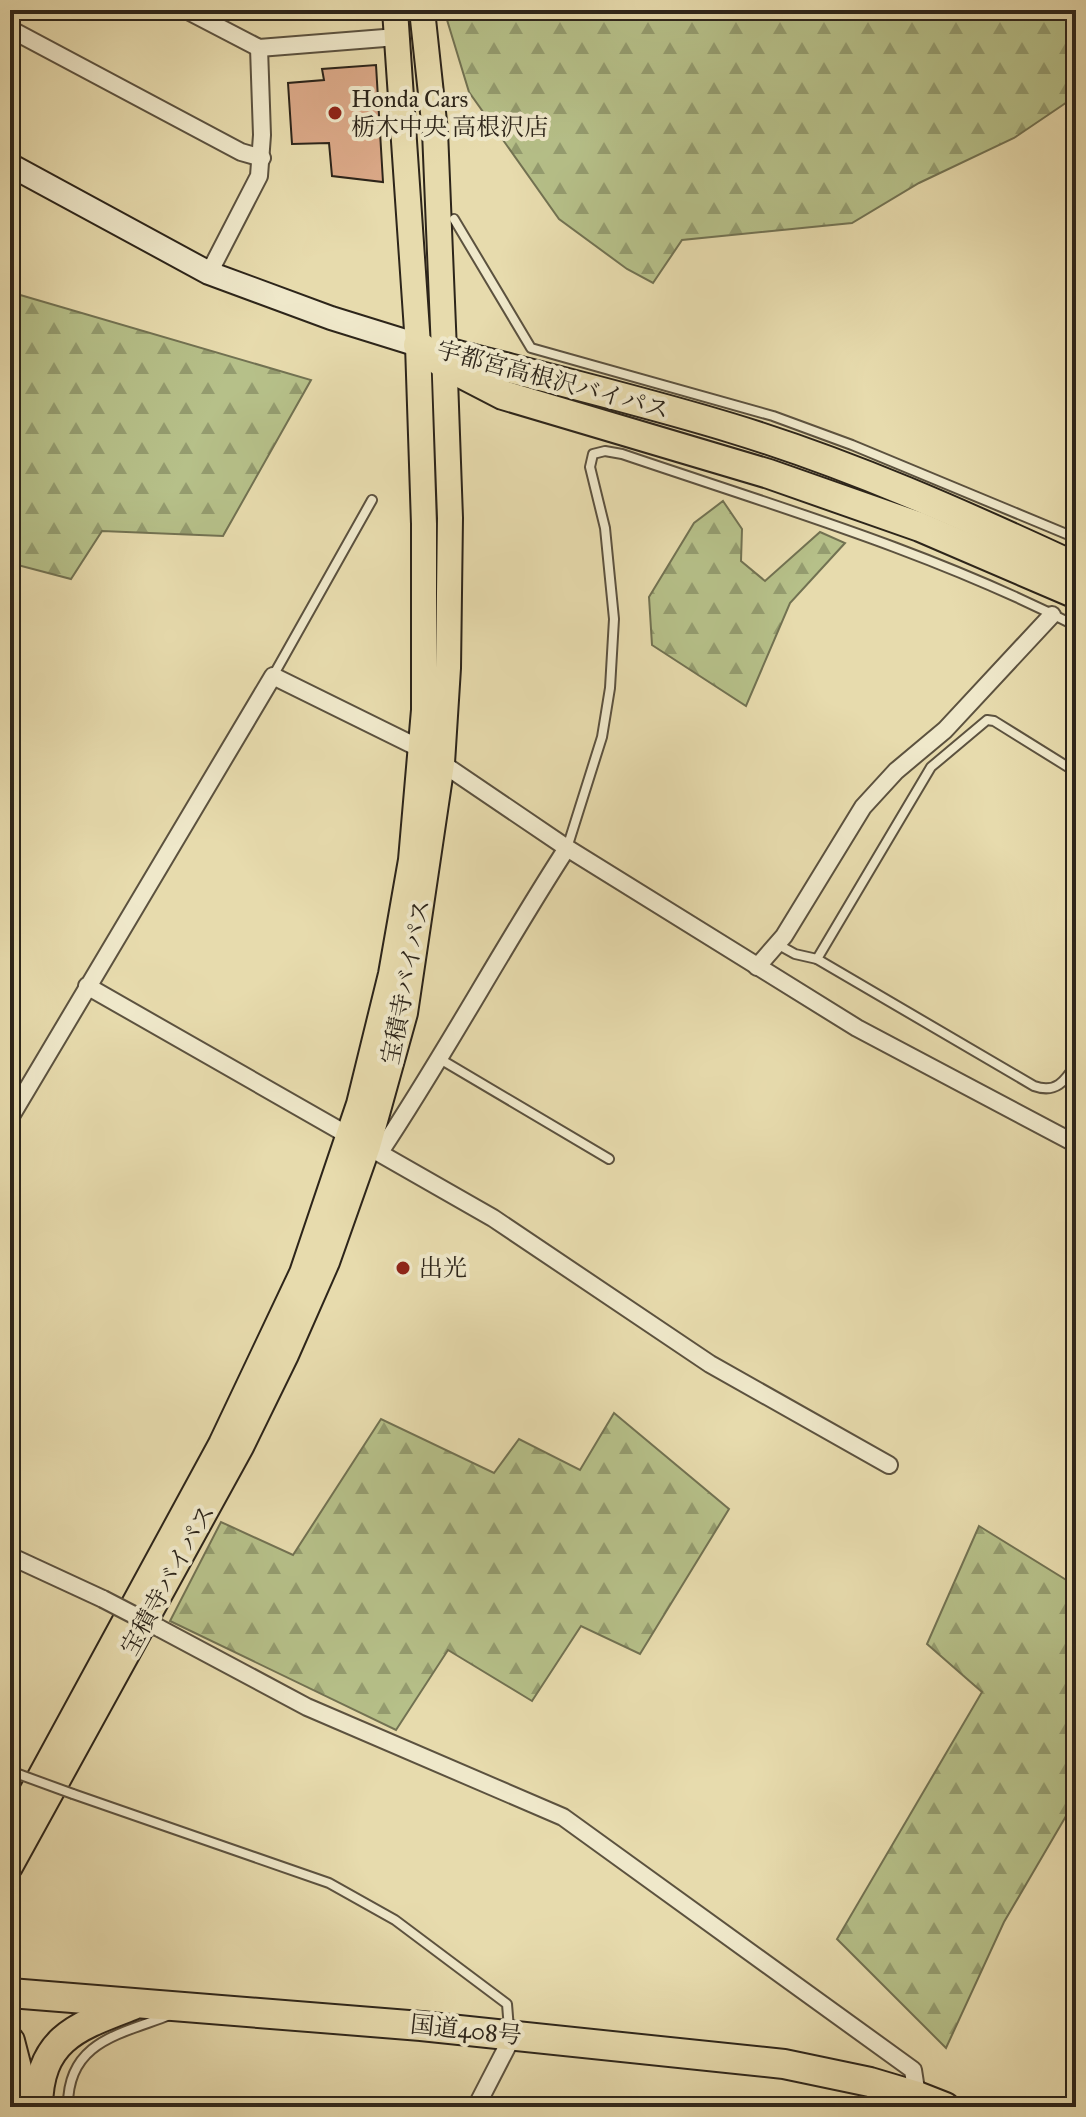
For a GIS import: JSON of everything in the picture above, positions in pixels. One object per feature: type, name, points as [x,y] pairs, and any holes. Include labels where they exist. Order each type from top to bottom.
[{"type":"highway","name":"宇都宮高根沢バイパス","points":[[436,354],[503,395],[769,474],[914,540],[1076,594]]},
{"type":"highway","name":"宇都宮高根沢バイパス","points":[[436,354],[748,433],[960,513],[1076,567]]},
{"type":"highway","name":"国道408号","points":[[10,1993],[509,2035],[784,2064],[870,2082],[945,2107]]},
{"type":"highway","points":[[38,2107],[42,2074],[60,2043],[80,2026],[139,2003]]},
{"type":"highway","points":[[10,2041],[27,2107]]},
{"type":"main road","name":"宝積寺バイパス","points":[[10,1867],[16,1839],[255,1377],[365,1145],[405,1013],[442,763],[448,668],[450,518],[436,354],[395,10]]},
{"type":"main road","name":"宝積寺バイパス","points":[[365,1145],[363,1091],[391,974],[411,860],[424,710],[424,524],[436,354],[435,131],[422,10]]},
{"type":"main road","points":[[10,1882],[16,1839]]},
{"type":"street","points":[[186,10],[259,48],[397,37]]},
{"type":"street","points":[[10,29],[241,152],[262,158]]},
{"type":"street","points":[[209,273],[259,176],[262,158],[259,48]]},
{"type":"street","points":[[10,165],[209,273],[436,354]]},
{"type":"street","points":[[757,967],[776,944],[863,807],[896,771],[945,730],[1052,615]]},
{"type":"street","points":[[10,1118],[273,676],[421,749],[567,848],[857,1028],[1076,1144]]},
{"type":"street","points":[[365,1145],[440,1059],[526,911],[567,848]]},
{"type":"street","points":[[87,986],[493,1218],[710,1364],[889,1465]]},
{"type":"street","points":[[10,1556],[103,1599],[307,1707],[563,1817],[913,2070],[917,2096]]},
{"type":"street","points":[[476,2107],[507,2047],[509,2035]]},
{"type":"lane","points":[[454,219],[531,348],[773,416],[867,451],[1076,538]]},
{"type":"lane","points":[[567,848],[602,737],[614,633],[605,528],[590,467],[593,454],[605,451],[622,454],[914,540],[977,580],[1076,626]]},
{"type":"lane","points":[[273,676],[372,500]]},
{"type":"lane","points":[[817,959],[931,767],[987,720],[994,721],[1076,772]]},
{"type":"lane","points":[[776,944],[795,954],[817,959],[1034,1086],[1044,1090],[1057,1086],[1064,1082],[1076,1064]]},
{"type":"lane","points":[[440,1059],[609,1159]]},
{"type":"lane","points":[[10,1771],[284,1866],[329,1883],[372,1905],[507,2004],[509,2035]]},
{"type":"lane","points":[[68,2107],[67,2092],[71,2077],[94,2046],[108,2037],[193,2007]]},
{"type":"green space","points":[[444,10],[1076,10],[1076,96],[1014,138],[919,183],[852,223],[682,240],[653,283],[627,269],[559,219],[469,92]]},
{"type":"green space","points":[[10,292],[311,380],[223,536],[102,531],[71,579],[10,563]]},
{"type":"green space","points":[[723,501],[742,529],[741,561],[765,581],[820,532],[845,543],[790,603],[746,706],[652,645],[649,597],[694,523]]},
{"type":"green space","points":[[614,1413],[729,1509],[640,1654],[581,1626],[532,1701],[448,1650],[396,1730],[170,1621],[221,1522],[293,1555],[381,1419],[494,1473],[519,1439],[580,1470]]},
{"type":"green space","points":[[979,1526],[1076,1586],[1076,1799],[1004,1922],[946,2048],[837,1939],[982,1692],[927,1644]]},
{"type":"building","name":"Honda Cars 栃木中央 高根沢店","points":[[376,65],[383,182],[332,176],[329,143],[292,144],[288,83],[324,80],[322,69]]},
{"type":"place","name":"Honda Cars 栃木中央 高根沢店","points":[[335,113]]},
{"type":"place","name":"出光","points":[[403,1268]]}]
